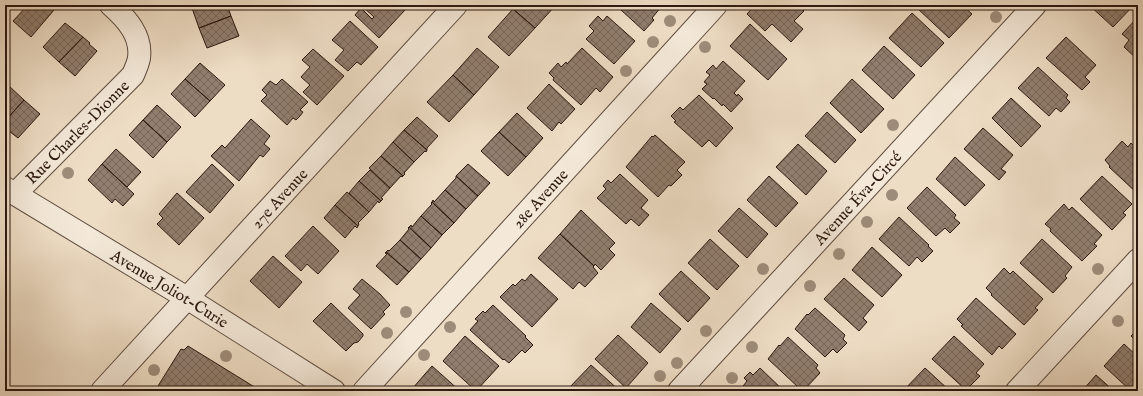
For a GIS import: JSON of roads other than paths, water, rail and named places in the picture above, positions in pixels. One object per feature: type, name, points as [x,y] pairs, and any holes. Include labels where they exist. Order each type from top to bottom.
[{"type":"street","name":"Rue Charles-Dionne","points":[[10,191],[133,75],[139,59],[139,45],[128,20],[112,5]]},
{"type":"street","name":"27e Avenue","points":[[107,390],[187,298],[456,5]]},
{"type":"street","name":"28e Avenue","points":[[364,391],[716,5]]},
{"type":"street","name":"Avenue Éva-Circé","points":[[679,391],[1035,5]]},
{"type":"street","name":"Avenue Joliot-Curie","points":[[10,191],[187,298],[334,391]]},
{"type":"street","points":[[1017,391],[1138,260]]}]
